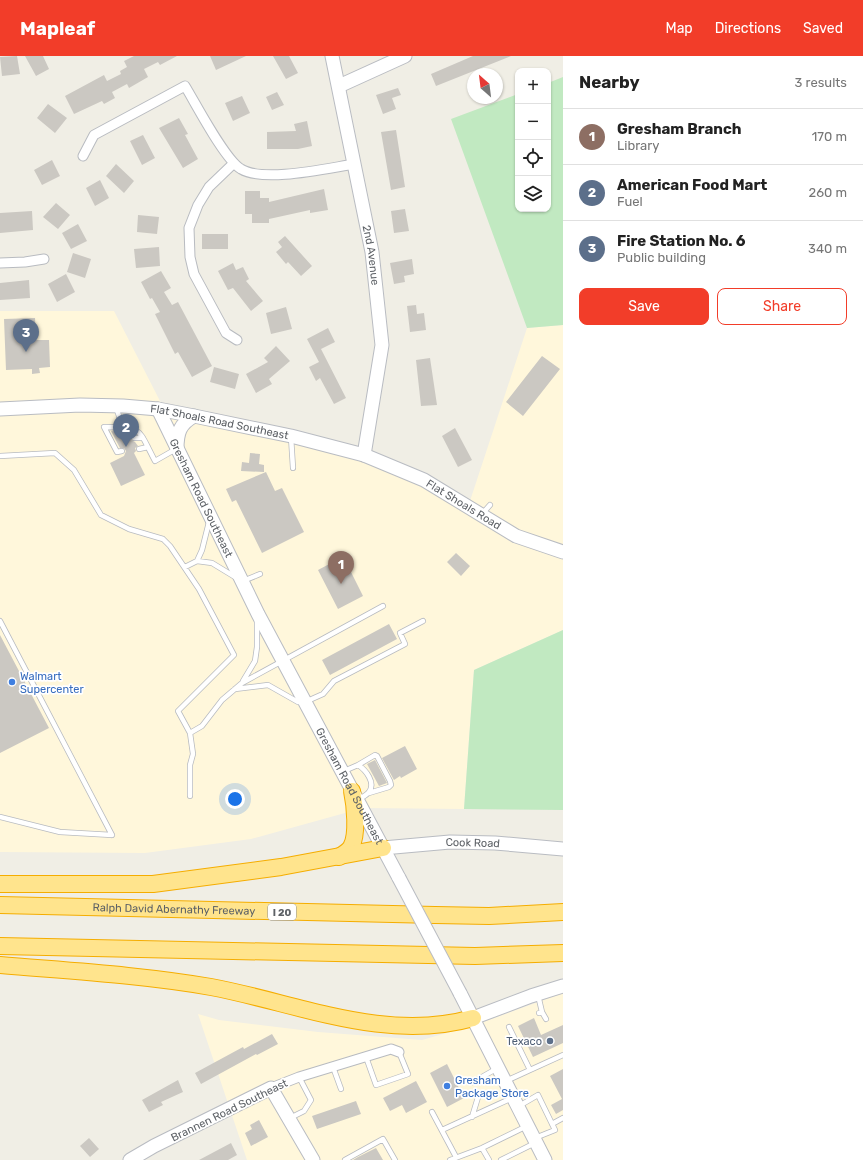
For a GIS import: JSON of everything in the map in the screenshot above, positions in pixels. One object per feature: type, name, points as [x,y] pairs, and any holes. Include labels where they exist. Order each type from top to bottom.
[{"type":"highway","points":[[338,857],[348,850],[354,839],[354,796]]},
{"type":"highway","points":[[0,884],[153,884],[281,867],[383,848]]},
{"type":"highway","name":"Ralph David Abernathy Freeway","points":[[0,905],[489,916],[563,912]]},
{"type":"highway","points":[[0,946],[475,956],[563,953]]},
{"type":"highway","points":[[0,965],[170,981],[212,988],[349,1020],[396,1026],[433,1026],[473,1018]]},
{"type":"street","name":"2nd Avenue","points":[[332,56],[373,258],[382,345],[364,455]]},
{"type":"street","points":[[339,86],[405,56]]},
{"type":"street","points":[[83,156],[94,135],[185,86],[220,143],[234,163],[241,169],[259,174],[285,174],[355,164]]},
{"type":"street","points":[[234,163],[210,188],[198,205],[189,228],[190,257],[194,274],[226,333],[236,340]]},
{"type":"street","points":[[0,263],[25,262],[44,258]]},
{"type":"street","name":"Flat Shoals Road Southeast","points":[[0,409],[80,405],[158,409],[291,436],[364,455]]},
{"type":"street","name":"Gresham Road Southeast","points":[[158,409],[241,582],[460,993],[545,1160]]},
{"type":"street","points":[[177,449],[177,436],[180,428],[185,422],[194,416]]},
{"type":"street","name":"Flat Shoals Road","points":[[364,455],[424,480],[516,536],[563,552]]},
{"type":"street","name":"Cook Road","points":[[383,848],[450,842],[495,843],[563,849]]},
{"type":"street","points":[[473,1018],[563,986]]},
{"type":"street","name":"Brannen Road Southeast","points":[[130,1160],[154,1146],[271,1088],[298,1077],[391,1049],[399,1052]]},
{"type":"street","points":[[271,1088],[313,1160]]},
{"type":"lane","points":[[116,406],[122,428]]},
{"type":"lane","points":[[122,452],[117,452],[113,439],[104,427],[134,428],[143,438],[155,461],[177,449]]},
{"type":"lane","points":[[291,436],[293,468]]},
{"type":"lane","points":[[134,438],[143,438]]},
{"type":"lane","points":[[139,448],[148,447]]},
{"type":"lane","points":[[0,456],[55,453],[74,470],[100,515],[129,529],[163,539],[185,567],[213,613],[234,656],[178,711],[190,733],[193,754],[190,764],[190,796]]},
{"type":"lane","points":[[481,515],[490,505]]},
{"type":"lane","points":[[197,561],[202,550],[210,518]]},
{"type":"lane","points":[[185,567],[197,561],[212,563],[241,582],[260,574]]},
{"type":"lane","points":[[190,733],[202,726],[222,700],[242,683],[383,606]]},
{"type":"lane","points":[[242,683],[255,661],[258,614]]},
{"type":"lane","points":[[0,621],[112,834],[60,832],[0,817]]},
{"type":"lane","points":[[234,689],[268,686],[298,702],[305,702],[322,694],[334,681],[406,644],[400,633],[423,621]]},
{"type":"lane","points":[[342,773],[358,766],[375,755],[377,756],[391,785],[369,793],[354,796]]},
{"type":"lane","points":[[358,766],[364,769],[372,784],[369,793]]},
{"type":"lane","points":[[537,994],[540,1012],[546,1019]]},
{"type":"lane","points":[[509,1027],[530,1070]]},
{"type":"lane","points":[[366,1057],[376,1085],[408,1074],[399,1052]]},
{"type":"lane","points":[[505,1082],[563,1055]]},
{"type":"lane","points":[[333,1067],[341,1089]]},
{"type":"lane","points":[[473,1082],[498,1068]]},
{"type":"lane","points":[[289,1119],[304,1111],[311,1100],[298,1077]]},
{"type":"lane","points":[[472,1117],[479,1094]]},
{"type":"lane","points":[[442,1130],[472,1117],[538,1095],[555,1130],[501,1160]]},
{"type":"lane","points":[[432,1112],[456,1157]]},
{"type":"lane","points":[[552,1124],[563,1118]]},
{"type":"lane","points":[[450,1160],[482,1148],[527,1126]]},
{"type":"lane","points":[[345,1160],[383,1139],[395,1160]]},
{"type":"lane","points":[[482,1148],[489,1160]]},
{"type":"shaded area","points":[[0,311],[114,311],[161,403],[364,455],[467,510],[527,328],[563,325],[563,630],[474,670],[464,809],[363,808],[251,839],[145,853],[0,852]]},
{"type":"shaded area","points":[[563,993],[563,1160],[247,1160],[198,1014],[219,1020],[318,1032],[422,1040],[478,1024]]},
{"type":"green space","points":[[563,77],[563,325],[527,328],[451,119],[491,104],[503,104],[503,100],[515,95],[515,212],[551,212],[551,82]]},
{"type":"green space","points":[[563,630],[563,810],[464,809],[474,670]]},
{"type":"building","points":[[17,56],[20,74],[2,76],[0,57]]},
{"type":"building","points":[[25,56],[43,56],[49,69],[36,76]]},
{"type":"building","points":[[134,56],[177,56],[160,65],[158,62],[144,69],[148,77],[129,88],[127,84],[112,92],[115,98],[104,104],[102,101],[74,114],[65,96],[104,75],[107,81],[121,74],[120,71],[127,67],[124,61]]},
{"type":"building","points":[[210,56],[246,56],[216,70]]},
{"type":"building","points":[[273,56],[289,56],[298,73],[286,79]]},
{"type":"building","points":[[473,56],[511,56],[481,68],[467,68],[467,74],[436,86],[431,74]]},
{"type":"building","points":[[398,88],[401,95],[392,98],[396,109],[383,114],[376,95]]},
{"type":"building","points":[[277,92],[284,105],[272,110],[266,97]]},
{"type":"building","points":[[242,96],[250,113],[233,121],[225,103]]},
{"type":"building","points":[[48,104],[67,118],[55,133],[37,118]]},
{"type":"building","points":[[179,118],[188,134],[185,135],[198,159],[183,168],[159,128]]},
{"type":"building","points":[[307,121],[312,146],[298,149],[267,149],[267,132],[296,131],[294,124]]},
{"type":"building","points":[[396,130],[405,187],[391,190],[381,132]]},
{"type":"building","points":[[143,135],[155,158],[142,165],[130,141]]},
{"type":"building","points":[[52,160],[60,176],[42,185],[34,170]]},
{"type":"building","points":[[116,164],[134,181],[124,193],[106,176]]},
{"type":"building","points":[[100,180],[109,198],[95,206],[86,188]]},
{"type":"building","points":[[324,189],[328,210],[310,213],[310,210],[269,219],[269,223],[252,223],[252,214],[245,214],[245,191],[260,191],[260,198],[269,198],[269,202]]},
{"type":"building","points":[[56,203],[70,215],[58,229],[43,217]]},
{"type":"building","points":[[405,209],[409,231],[394,233],[391,211]]},
{"type":"building","points":[[32,211],[33,230],[0,233],[0,213]]},
{"type":"building","points":[[138,215],[159,217],[157,234],[137,232]]},
{"type":"building","points":[[78,224],[87,241],[71,249],[62,233]]},
{"type":"building","points":[[202,234],[228,234],[228,249],[202,249]]},
{"type":"building","points":[[285,236],[312,266],[301,276],[288,262],[286,264],[276,252],[282,247],[278,242]]},
{"type":"building","points":[[159,247],[160,266],[136,268],[134,249]]},
{"type":"building","points":[[73,253],[91,259],[85,278],[67,272]]},
{"type":"building","points":[[412,259],[414,274],[404,276],[405,282],[394,284],[390,263]]},
{"type":"building","points":[[233,263],[236,270],[243,267],[249,279],[246,281],[263,301],[251,311],[233,288],[228,290],[218,271]]},
{"type":"building","points":[[161,271],[171,288],[164,292],[172,305],[178,302],[212,366],[192,377],[178,352],[175,354],[155,314],[160,312],[152,298],[150,299],[141,282]]},
{"type":"building","points":[[66,274],[75,292],[57,302],[48,284]]},
{"type":"building","points":[[29,280],[30,298],[0,300],[0,283]]},
{"type":"building","points":[[416,305],[417,314],[424,313],[426,330],[410,332],[407,306]]},
{"type":"building","points":[[286,307],[292,329],[271,334],[266,313]]},
{"type":"building","points":[[35,318],[36,340],[49,340],[50,367],[39,368],[40,373],[32,374],[32,369],[6,370],[4,319]]},
{"type":"building","points":[[328,328],[335,342],[321,349],[346,398],[334,404],[320,378],[316,381],[309,367],[319,362],[307,339]]},
{"type":"building","points":[[276,346],[290,361],[269,379],[272,384],[256,393],[246,374],[268,362],[264,358]]},
{"type":"building","points":[[542,356],[560,369],[523,416],[506,402]]},
{"type":"building","points":[[430,358],[437,405],[421,406],[416,360]]},
{"type":"building","points":[[214,367],[239,374],[235,389],[210,382]]},
{"type":"building","points":[[455,428],[472,460],[458,467],[442,436]]},
{"type":"building","points":[[111,431],[131,433],[131,440],[138,446],[135,448],[136,451],[134,453],[145,475],[121,486],[110,463],[124,456],[126,451],[124,448],[120,448]]},
{"type":"building","points":[[250,453],[260,454],[259,464],[264,465],[264,472],[241,471],[242,462],[249,463]]},
{"type":"building","points":[[266,472],[275,491],[282,488],[304,532],[262,553],[236,500],[232,502],[226,489]]},
{"type":"building","points":[[456,553],[470,566],[461,576],[447,562]]},
{"type":"building","points":[[335,561],[341,572],[349,568],[363,596],[338,609],[318,570]]},
{"type":"building","points":[[389,624],[397,639],[330,675],[322,660]]},
{"type":"building","name":"Walmart Supercenter","points":[[0,635],[49,728],[0,753]]},
{"type":"building","points":[[405,746],[417,769],[401,778],[400,776],[394,780],[382,758]]},
{"type":"building","points":[[375,760],[387,783],[379,786],[367,764]]},
{"type":"building","points":[[534,1018],[541,1035],[563,1025],[563,1043],[533,1057],[518,1026]]},
{"type":"building","points":[[272,1034],[278,1044],[257,1055],[256,1054],[201,1084],[195,1073],[243,1047],[244,1049]]},
{"type":"building","name":"Gresham Package Store","points":[[447,1064],[464,1098],[447,1107],[430,1073]]},
{"type":"building","points":[[563,1069],[563,1110],[556,1114],[551,1105],[562,1099],[550,1076]]},
{"type":"building","points":[[178,1080],[183,1092],[161,1102],[163,1105],[149,1112],[142,1100]]},
{"type":"building","points":[[416,1081],[427,1102],[406,1113],[402,1105],[390,1111],[383,1098]]},
{"type":"building","points":[[356,1101],[361,1114],[317,1129],[312,1116]]},
{"type":"building","points":[[259,1120],[268,1137],[251,1146],[245,1133],[252,1129],[250,1125]]},
{"type":"building","points":[[89,1138],[99,1149],[90,1157],[80,1146]]},
{"type":"building","points":[[231,1143],[237,1155],[228,1160],[199,1160]]},
{"type":"building","points":[[376,1148],[383,1160],[353,1160],[358,1157]]},
{"type":"place","name":"Fire Station No. 6","points":[[26,352]]},
{"type":"place","name":"American Food Mart","points":[[126,447]]},
{"type":"place","name":"Gresham Branch","points":[[341,584]]},
{"type":"place","name":"Walmart Supercenter","points":[[12,682]]},
{"type":"place","name":"Texaco","points":[[550,1041]]},
{"type":"place","name":"Gresham Package Store","points":[[447,1086]]}]
